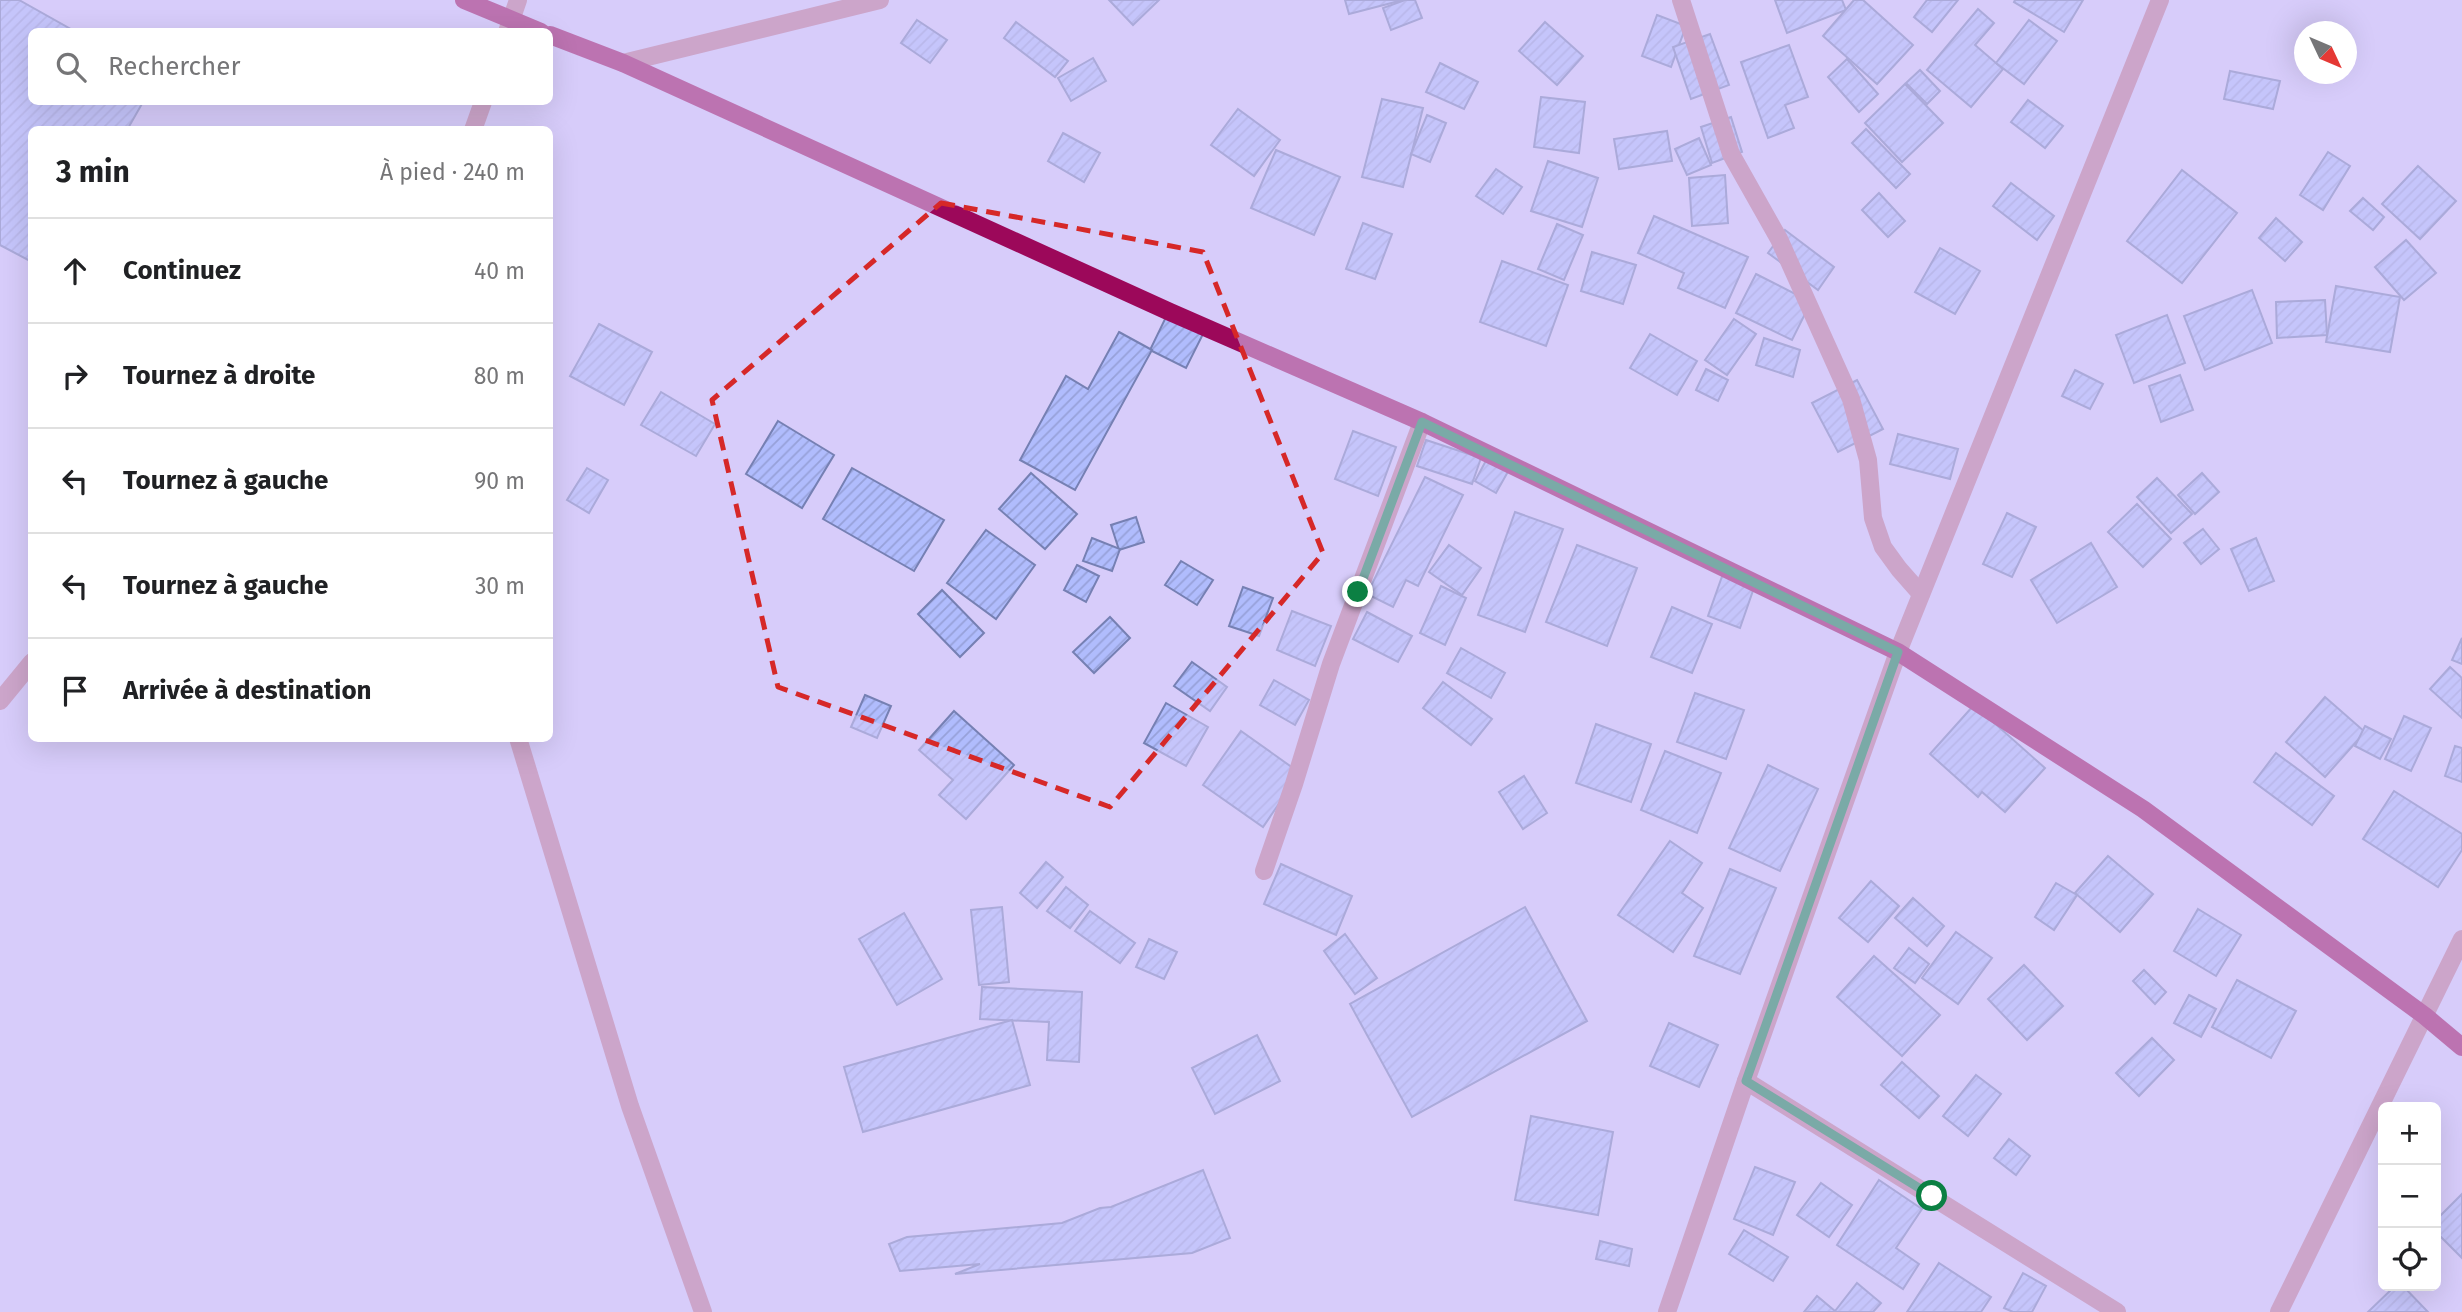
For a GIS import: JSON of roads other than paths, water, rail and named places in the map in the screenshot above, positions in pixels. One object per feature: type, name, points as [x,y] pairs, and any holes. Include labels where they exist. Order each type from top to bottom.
[{"type":"main road","points":[[464,0],[509,26]]},
{"type":"main road","points":[[553,36],[623,63],[1170,312],[1422,422],[1898,652],[2143,808],[2462,1046]]},
{"type":"street","points":[[509,26],[518,0]]},
{"type":"street","points":[[623,63],[880,0]]},
{"type":"street","points":[[1681,0],[1731,154],[1779,239],[1851,399],[1868,460],[1873,517],[1883,547],[1921,594]]},
{"type":"street","points":[[1667,1312],[1898,652],[2160,0]]},
{"type":"street","points":[[474,126],[481,105]]},
{"type":"street","points":[[1264,870],[1331,664],[1422,422]]},
{"type":"street","points":[[0,701],[28,667]]},
{"type":"street","points":[[518,742],[630,1106],[703,1312]]},
{"type":"street","points":[[2279,1312],[2462,939]]},
{"type":"street","points":[[1746,1081],[2117,1312]]}]
